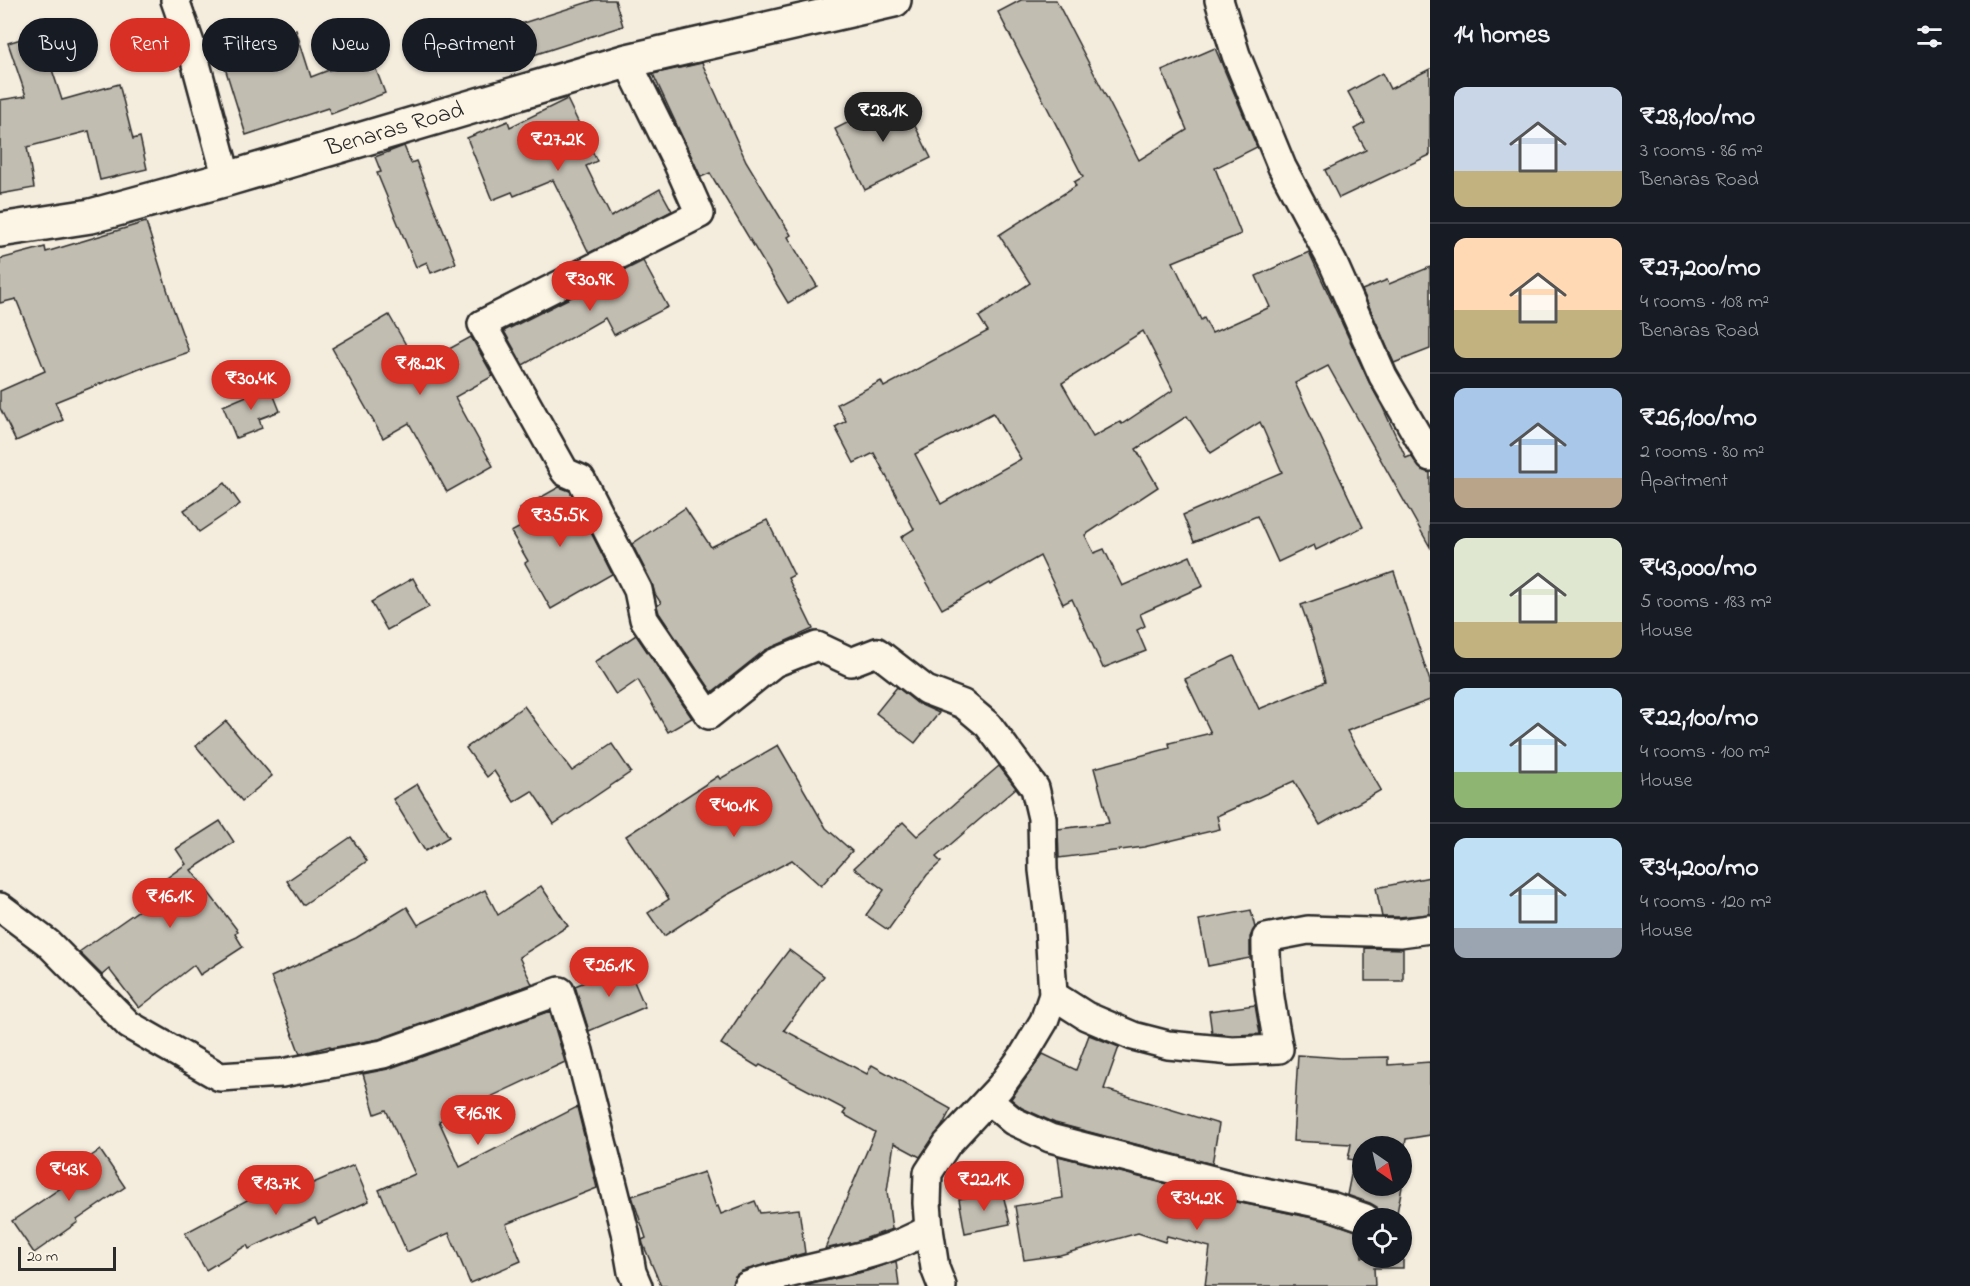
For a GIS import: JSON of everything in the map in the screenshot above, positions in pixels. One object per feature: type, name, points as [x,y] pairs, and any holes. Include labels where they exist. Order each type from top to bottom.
[{"type":"main road","name":"Benaras Road","points":[[0,230],[91,216],[227,179],[627,61],[884,1]]},
{"type":"street","points":[[175,0],[192,49],[227,179]]},
{"type":"street","points":[[1219,0],[1236,55],[1282,167],[1333,262],[1383,376],[1430,457]]},
{"type":"street","points":[[627,61],[673,153],[700,214],[482,324],[565,472],[581,478],[638,590],[644,619],[709,715],[774,663],[817,646],[851,662],[877,652],[926,690],[963,704],[988,725],[1035,788],[1042,818],[1043,870],[1053,995],[1044,1021],[1029,1047],[1000,1087],[947,1144],[928,1173],[929,1229],[935,1268],[942,1286]]},
{"type":"street","points":[[0,907],[48,943],[129,1026],[220,1077],[282,1073],[383,1054],[560,991],[579,1052],[625,1232],[632,1272],[638,1286]]},
{"type":"street","points":[[1053,995],[1086,1016],[1133,1036],[1168,1045],[1232,1051],[1279,1049],[1269,998],[1266,938],[1308,930],[1400,933],[1430,929]]},
{"type":"street","points":[[988,1100],[1013,1121],[1050,1138],[1240,1187],[1331,1206],[1352,1213]]},
{"type":"street","points":[[747,1286],[872,1254],[910,1240],[929,1229]]},
{"type":"building","points":[[595,0],[615,0],[623,26],[537,54],[537,19]]},
{"type":"building","points":[[1021,0],[1056,0],[1139,160],[1187,130],[1162,71],[1215,48],[1257,147],[1215,168],[1241,234],[1173,262],[1201,320],[1204,318],[1212,333],[1270,307],[1256,276],[1309,252],[1406,458],[1411,456],[1422,470],[1430,473],[1430,547],[1328,366],[1295,383],[1363,527],[1316,550],[1314,545],[1278,562],[1257,516],[1194,542],[1183,515],[1282,472],[1260,422],[1211,453],[1187,416],[1136,449],[1158,487],[1085,535],[1094,553],[1104,549],[1122,586],[1190,556],[1203,586],[1140,614],[1145,626],[1137,630],[1146,651],[1103,668],[1072,599],[1063,604],[1040,556],[942,609],[901,537],[914,529],[874,453],[854,463],[835,427],[846,421],[837,404],[881,381],[884,387],[988,331],[979,317],[1030,283],[999,235],[1076,186],[1074,182],[1083,177],[998,12]],"holes":[[[1143,331],[1173,390],[1122,424],[1120,422],[1093,437],[1062,383]],[[993,413],[1021,459],[941,504],[915,454]]]},
{"type":"building","points":[[299,39],[311,77],[324,72],[377,72],[385,93],[331,114],[328,108],[246,135],[226,72],[299,72]]},
{"type":"building","points":[[18,40],[18,72],[53,72],[62,100],[119,84],[133,139],[140,137],[147,169],[100,180],[89,131],[27,147],[34,188],[0,194],[0,100],[26,96],[8,43]]},
{"type":"building","points":[[702,63],[746,161],[791,235],[788,237],[817,286],[788,303],[710,173],[701,177],[653,74]]},
{"type":"building","points":[[1430,69],[1430,155],[1339,198],[1325,170],[1366,150],[1354,129],[1365,123],[1348,92],[1382,73],[1390,89]]},
{"type":"building","points":[[900,96],[931,158],[865,190],[835,129]]},
{"type":"building","points":[[567,99],[597,161],[586,166],[611,217],[660,189],[672,211],[589,253],[553,180],[514,196],[512,192],[492,200],[467,138],[508,121],[510,127]]},
{"type":"building","points":[[404,146],[411,163],[416,161],[456,263],[431,273],[427,262],[416,267],[377,173],[381,172],[375,157]]},
{"type":"building","points":[[146,222],[189,352],[142,367],[55,402],[63,420],[16,441],[0,408],[0,391],[45,371],[16,299],[0,303],[0,259],[45,247],[46,252]]},
{"type":"building","points":[[643,261],[668,307],[614,335],[605,318],[523,365],[504,331]]},
{"type":"building","points":[[1430,267],[1430,349],[1394,363],[1362,290],[1387,280],[1389,284]]},
{"type":"building","points":[[389,315],[418,366],[471,337],[493,376],[455,397],[493,466],[447,492],[409,423],[383,438],[332,348]]},
{"type":"building","points":[[270,386],[280,411],[259,419],[262,428],[236,438],[223,406]]},
{"type":"building","points":[[225,483],[240,504],[199,532],[184,510]]},
{"type":"building","points":[[559,487],[570,491],[612,574],[551,609],[525,563],[528,561],[511,532],[528,523],[520,509]]},
{"type":"building","points":[[685,508],[711,547],[767,520],[794,575],[788,578],[813,629],[764,651],[712,692],[659,613],[657,606],[661,603],[632,544]]},
{"type":"building","points":[[1394,572],[1430,681],[1430,700],[1347,731],[1381,790],[1320,825],[1294,781],[1217,816],[1220,829],[1144,847],[1059,858],[1058,829],[1109,823],[1094,768],[1170,748],[1169,743],[1211,733],[1185,679],[1234,656],[1259,709],[1325,682],[1301,605]]},
{"type":"building","points":[[413,578],[429,607],[387,630],[371,602]]},
{"type":"building","points":[[636,635],[692,718],[668,732],[638,680],[616,695],[595,662]]},
{"type":"building","points":[[897,687],[917,703],[939,713],[915,743],[876,713]]},
{"type":"building","points":[[524,706],[572,771],[612,744],[631,772],[554,824],[532,791],[514,802],[494,771],[487,777],[466,748]]},
{"type":"building","points":[[226,721],[272,776],[242,801],[196,746]]},
{"type":"building","points":[[778,745],[826,828],[852,851],[821,886],[792,860],[725,896],[664,936],[648,913],[669,899],[626,836],[718,776],[720,779]]},
{"type":"building","points":[[999,766],[1016,788],[936,857],[941,862],[927,875],[888,930],[866,915],[884,890],[854,868],[903,822],[917,836]]},
{"type":"building","points":[[417,784],[449,837],[425,851],[393,799]]},
{"type":"building","points":[[220,821],[234,842],[191,870],[238,931],[235,934],[243,947],[200,975],[194,965],[139,1008],[109,969],[102,975],[79,952],[159,896],[153,888],[186,864],[176,849]]},
{"type":"building","points":[[351,837],[367,861],[303,905],[287,881]]},
{"type":"building","points":[[1430,877],[1430,914],[1382,917],[1376,888]]},
{"type":"building","points":[[541,886],[568,926],[519,957],[532,984],[379,1039],[331,1048],[330,1046],[300,1054],[271,977],[356,938],[407,907],[418,925],[485,890],[498,915]]},
{"type":"building","points":[[1251,910],[1255,928],[1250,937],[1250,958],[1208,966],[1199,920]]},
{"type":"building","points":[[1365,948],[1403,949],[1403,981],[1365,981]]},
{"type":"building","points":[[789,950],[824,976],[784,1030],[867,1074],[872,1065],[951,1109],[920,1157],[894,1143],[887,1191],[892,1229],[825,1249],[875,1132],[843,1114],[846,1110],[760,1065],[758,1067],[721,1044],[744,1009]]},
{"type":"building","points":[[627,965],[645,1007],[589,1031],[575,986]]},
{"type":"building","points":[[1255,1005],[1260,1034],[1212,1033],[1209,1011]]},
{"type":"building","points":[[550,1011],[565,1062],[439,1121],[460,1167],[577,1107],[597,1188],[506,1224],[521,1261],[470,1283],[449,1233],[407,1252],[379,1190],[415,1174],[386,1110],[375,1114],[363,1074],[388,1069]]},
{"type":"building","points":[[1089,1035],[1119,1047],[1104,1089],[1219,1124],[1212,1164],[1055,1123],[1022,1108],[1011,1099],[1043,1054],[1076,1070]]},
{"type":"building","points":[[1298,1055],[1341,1058],[1388,1057],[1388,1065],[1430,1062],[1430,1135],[1412,1138],[1412,1136],[1352,1136],[1352,1160],[1348,1159],[1351,1144],[1293,1141]]},
{"type":"building","points":[[100,1150],[125,1187],[34,1253],[12,1221],[65,1185],[60,1178]]},
{"type":"building","points":[[1058,1156],[1236,1202],[1327,1221],[1352,1230],[1352,1268],[1374,1268],[1375,1286],[1205,1286],[1210,1247],[1167,1236],[1165,1242],[1138,1233],[1060,1255],[1024,1260],[1015,1206],[1063,1198]]},
{"type":"building","points":[[354,1165],[369,1201],[318,1224],[315,1218],[249,1249],[247,1245],[206,1270],[185,1233],[270,1188],[275,1200]]},
{"type":"building","points":[[1352,1170],[1352,1196],[1400,1196],[1398,1208],[1377,1208],[1347,1195]]},
{"type":"building","points":[[704,1172],[716,1207],[718,1206],[721,1214],[755,1201],[760,1213],[799,1209],[805,1253],[742,1271],[735,1276],[732,1286],[661,1286],[643,1244],[642,1240],[646,1238],[632,1196]]},
{"type":"building","points":[[1002,1190],[1010,1224],[965,1233],[959,1199]]},
{"type":"building","points":[[896,1261],[899,1286],[804,1286],[867,1271]]}]
